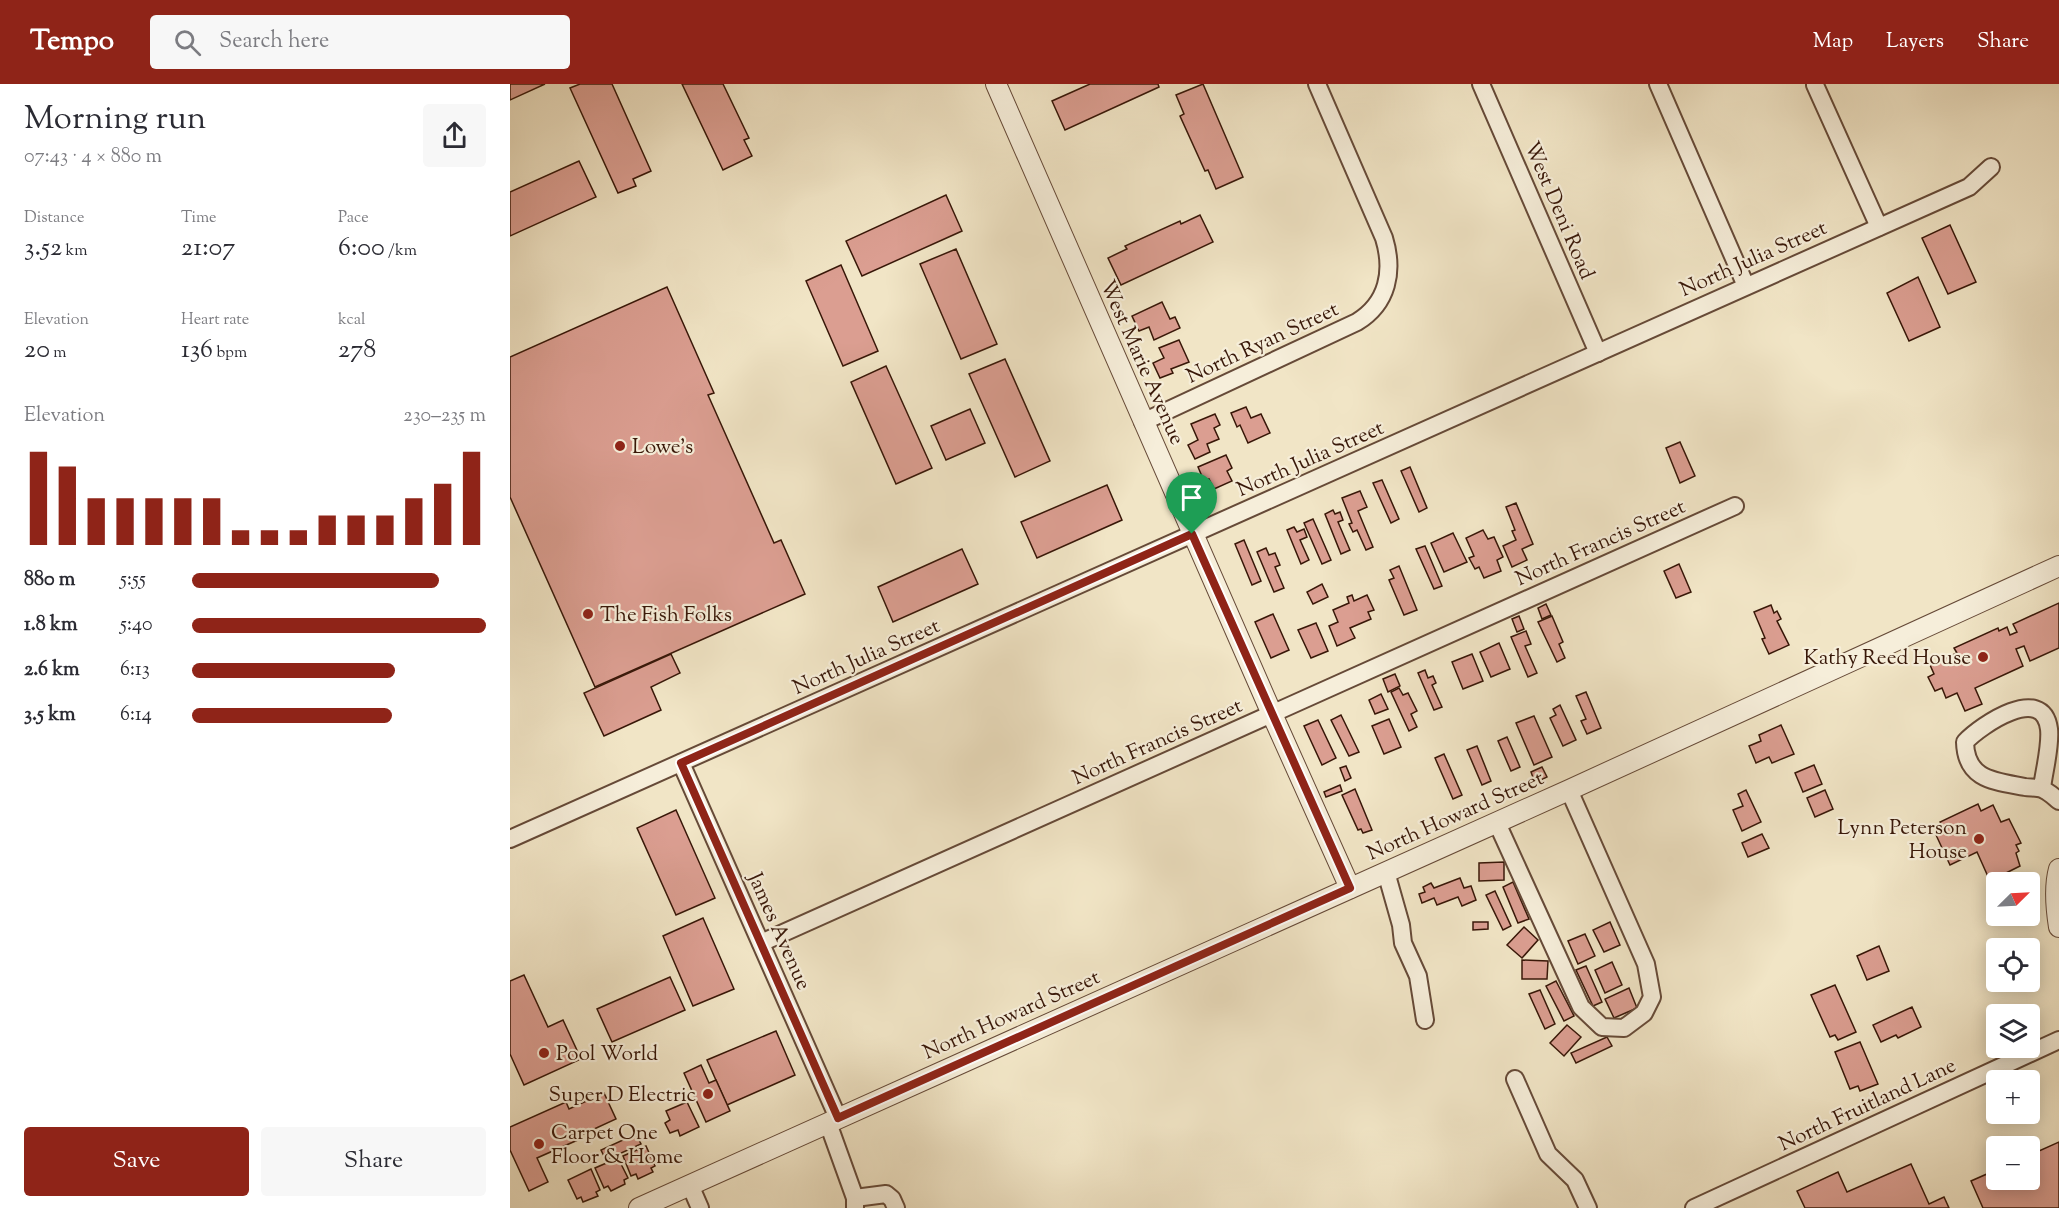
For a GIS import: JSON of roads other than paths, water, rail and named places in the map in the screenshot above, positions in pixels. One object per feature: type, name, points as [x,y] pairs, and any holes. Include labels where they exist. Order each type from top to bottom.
[{"type":"street","name":"West Marie Avenue","points":[[996,84],[1192,534],[1350,888]]},
{"type":"street","name":"North Ryan Street","points":[[1143,422],[1358,322],[1374,309],[1386,288],[1390,263],[1384,238],[1317,84]]},
{"type":"street","name":"West Deni Road","points":[[1481,84],[1598,353]]},
{"type":"street","points":[[1658,84],[1746,286]]},
{"type":"street","points":[[1815,85],[1879,227]]},
{"type":"street","name":"North Julia Street","points":[[510,839],[1969,187],[1991,167]]},
{"type":"street","name":"North Francis Street","points":[[761,943],[1735,506]]},
{"type":"street","name":"North Howard Street","points":[[639,1208],[1497,823],[2059,566]]},
{"type":"street","points":[[2042,788],[2049,728],[2038,709],[2029,707],[2017,709],[1974,733],[1965,742],[1970,766],[1978,775],[2013,784],[2042,788],[2059,801]]},
{"type":"street","name":"James Avenue","points":[[681,763],[761,943],[833,1120],[855,1203]]},
{"type":"street","points":[[1497,823],[1581,1007],[1602,1027],[1624,1028],[1644,1013],[1652,997],[1646,964],[1569,790]]},
{"type":"street","points":[[2059,869],[2056,910],[2059,927]]},
{"type":"street","points":[[1386,872],[1401,925],[1402,943],[1418,976],[1425,1020]]},
{"type":"street","name":"North Fruitland Lane","points":[[1694,1208],[2059,1040]]},
{"type":"street","points":[[1515,1079],[1548,1154],[1575,1180],[1588,1208]]},
{"type":"street","points":[[690,1185],[700,1208]]},
{"type":"street","points":[[855,1203],[886,1194],[892,1199],[896,1208]]},
{"type":"place","name":"Lowe's","points":[[620,446]]},
{"type":"place","name":"The Fish Folks","points":[[588,614]]},
{"type":"place","name":"Kathy Reed House","points":[[1983,657]]},
{"type":"place","name":"Lynn Peterson House","points":[[1979,839]]},
{"type":"place","name":"Pool World","points":[[544,1053]]},
{"type":"place","name":"Super D Electric","points":[[708,1094]]},
{"type":"place","name":"Carpet One Floor & Home","points":[[539,1144]]}]
